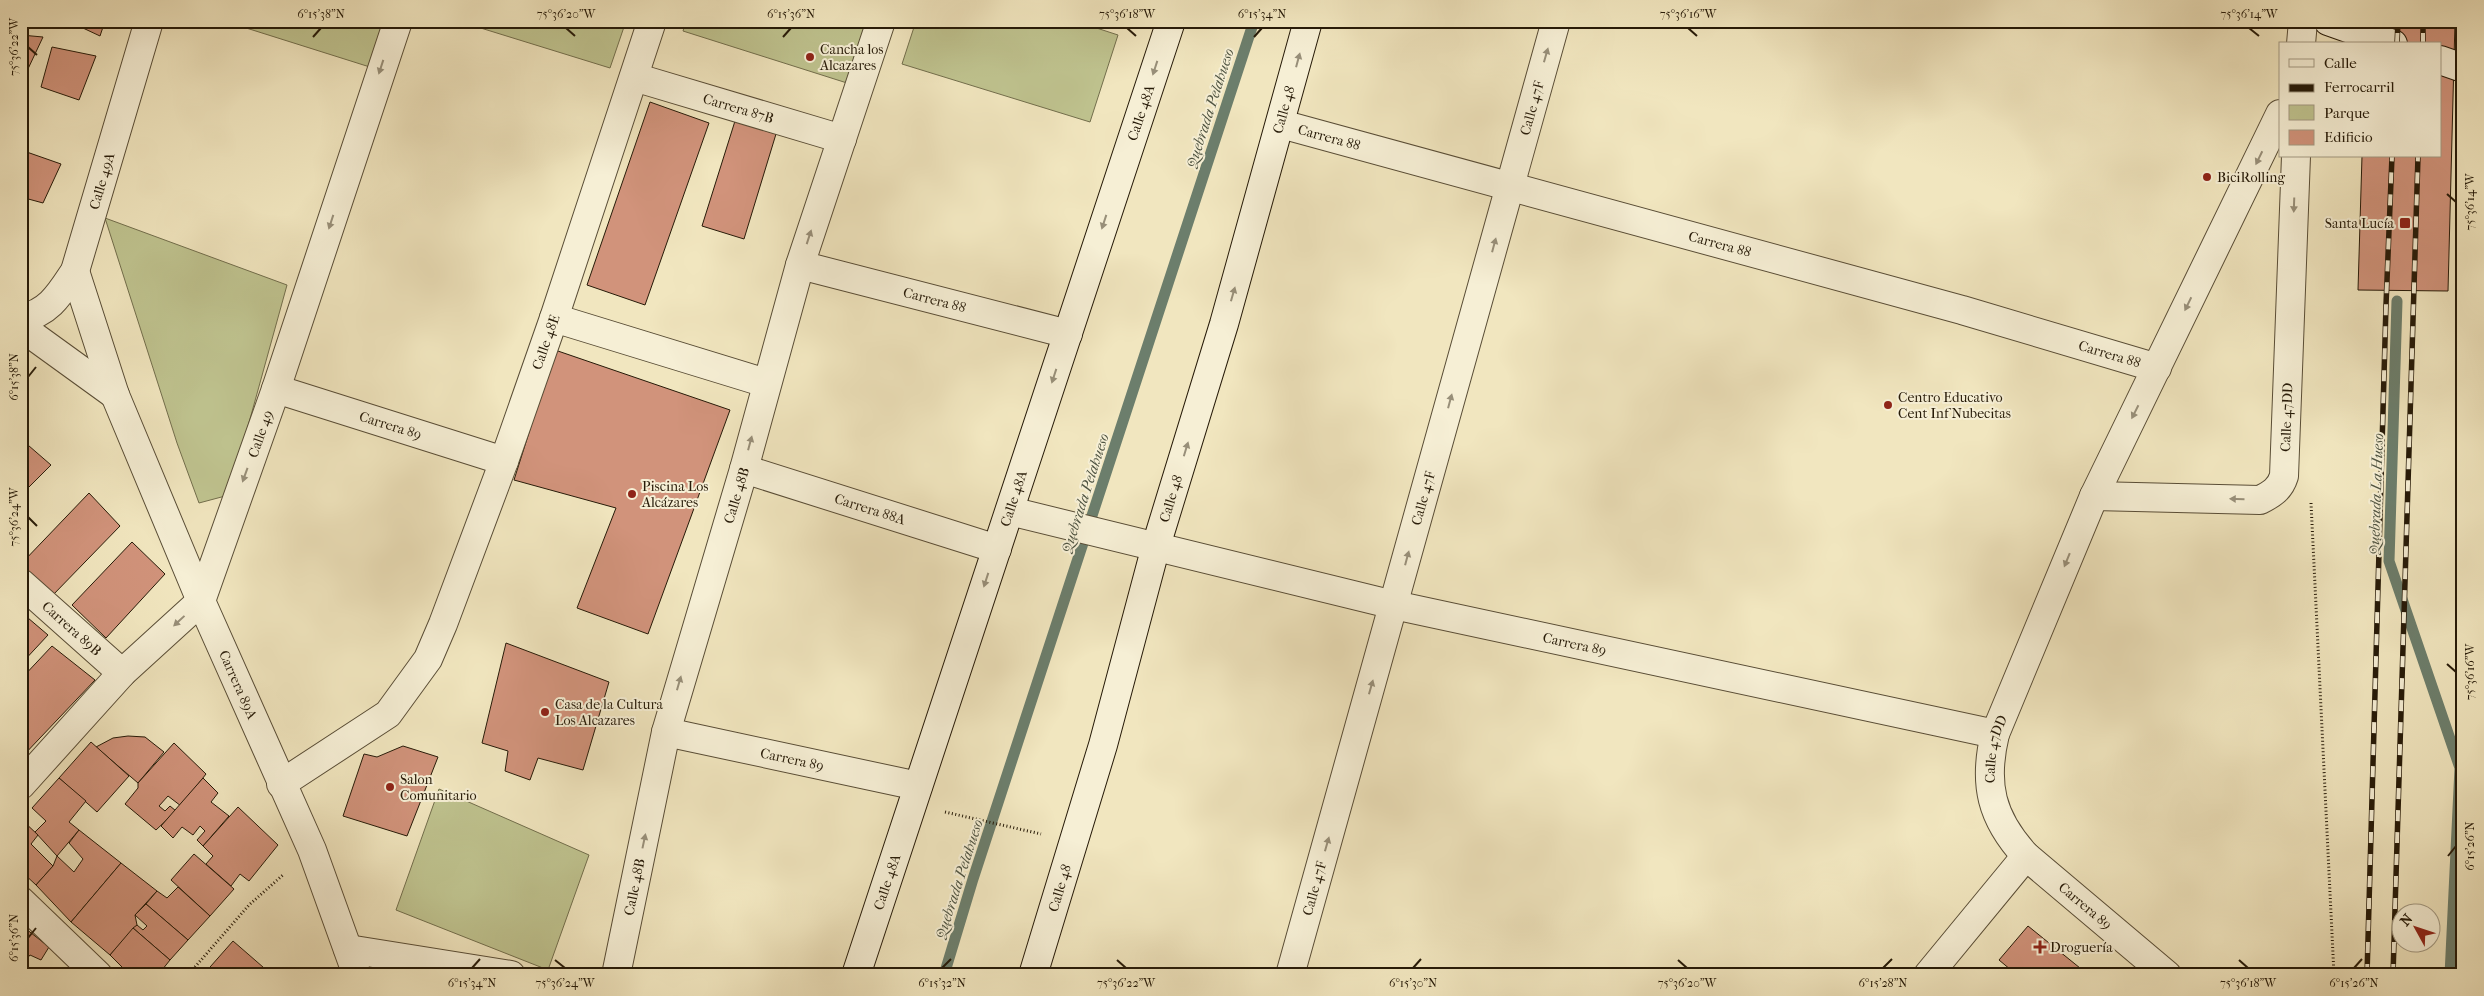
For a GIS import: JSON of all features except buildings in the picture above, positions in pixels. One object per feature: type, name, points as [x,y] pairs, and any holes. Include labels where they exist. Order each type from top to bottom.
[{"type":"street","name":"Calle 49A","points":[[21,318],[36,314],[58,298],[75,271],[149,21]]},
{"type":"street","name":"Calle 49","points":[[21,784],[122,673],[200,601],[276,389],[398,21]]},
{"type":"street","name":"Calle 48E","points":[[281,784],[388,714],[428,658],[443,624],[504,461],[554,318],[652,21]]},
{"type":"street","name":"Calle 48B","points":[[616,975],[666,732],[744,469],[766,383],[800,265],[881,21]]},
{"type":"street","name":"Calle 48A","points":[[856,975],[1171,21]]},
{"type":"street","name":"Calle 48","points":[[1032,975],[1104,745],[1144,543],[1224,324],[1308,21]]},
{"type":"street","name":"Calle 47F","points":[[1290,975],[1556,21]]},
{"type":"street","points":[[2301,42],[2303,21]]},
{"type":"street","points":[[2328,21],[2387,42]]},
{"type":"street","points":[[2442,61],[2463,68]]},
{"type":"street","name":"Carrera 87B","points":[[634,77],[842,139]]},
{"type":"street","name":"Calle 47DD","points":[[2026,856],[2007,834],[1992,802],[1990,768],[1995,734],[2094,496],[2279,116]]},
{"type":"street","name":"Carrera 88","points":[[1281,124],[1962,310],[2157,368]]},
{"type":"street","name":"Calle 47DD","points":[[2281,486],[2284,476],[2296,158]]},
{"type":"street","name":"Carrera 88","points":[[800,265],[1068,334]]},
{"type":"street","name":"Carrera 89A","points":[[75,271],[115,395],[200,601],[312,850],[356,975]]},
{"type":"street","points":[[554,318],[766,383]]},
{"type":"street","points":[[21,327],[115,395]]},
{"type":"street","name":"Carrera 89","points":[[276,389],[504,461]]},
{"type":"street","name":"Carrera 88A","points":[[744,469],[997,549]]},
{"type":"street","points":[[2094,496],[2260,500],[2272,494],[2281,486]]},
{"type":"street","name":"Carrera 89","points":[[1010,511],[1394,605],[1995,734]]},
{"type":"street","name":"Carrera 89B","points":[[21,583],[122,673]]},
{"type":"street","name":"Carrera 89","points":[[666,732],[916,795]]},
{"type":"street","name":"Carrera 89","points":[[2026,856],[2167,975]]},
{"type":"street","points":[[1928,975],[2026,856]]},
{"type":"street","points":[[21,902],[98,975]]},
{"type":"street","points":[[348,949],[511,975]]},
{"type":"path","points":[[2281,486],[2310,488],[2334,975]]},
{"type":"path","points":[[916,795],[1073,842]]},
{"type":"path","points":[[188,975],[249,904],[312,850]]},
{"type":"green space","points":[[224,21],[387,21],[373,68]]},
{"type":"green space","points":[[458,21],[626,21],[610,68]]},
{"type":"green space","name":"Cancha los Alcazares","points":[[686,21],[868,21],[847,83],[683,31]]},
{"type":"green space","points":[[916,21],[1075,21],[1118,35],[1090,122],[902,64]]},
{"type":"green space","points":[[105,218],[287,285],[229,495],[199,503],[177,443]]},
{"type":"green space","points":[[439,789],[589,855],[548,970],[396,910]]},
{"type":"waterway","name":"Quebrada Pelahueso","points":[[944,975],[973,879],[1254,21]]},
{"type":"waterway","name":"Quebrada La Hueso","points":[[2397,301],[2389,561],[2460,768],[2450,975]]},
{"type":"railway","points":[[2397,42],[2398,21]]},
{"type":"railway","points":[[2423,21],[2423,42]]},
{"type":"railway","points":[[2367,975],[2392,158]]},
{"type":"railway","points":[[2393,975],[2418,158]]},
{"type":"place","name":"Cancha los Alcazares","points":[[810,57]]},
{"type":"place","name":"BiciRolling","points":[[2207,177]]},
{"type":"place","name":"Santa Lucía","points":[[2405,223]]},
{"type":"place","name":"Centro Educativo Cent Inf Nubecitas","points":[[1888,405]]},
{"type":"place","name":"Piscina Los Alcázares","points":[[632,494]]},
{"type":"place","name":"Casa de la Cultura Los Alcazares","points":[[545,712]]},
{"type":"place","name":"Salon Comunitario","points":[[390,787]]},
{"type":"place","name":"Droguería","points":[[2040,947]]}]
